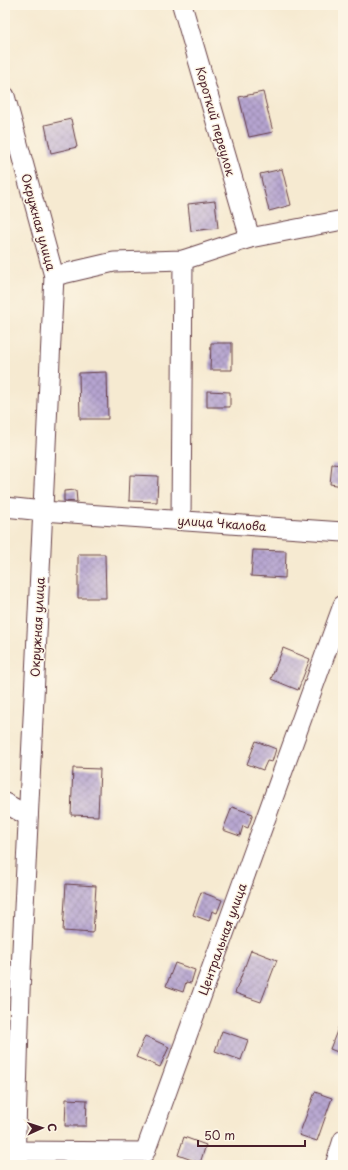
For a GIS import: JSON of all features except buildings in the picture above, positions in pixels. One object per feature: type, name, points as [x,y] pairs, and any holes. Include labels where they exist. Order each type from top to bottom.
[{"type":"street","name":"Короткий переулок","points":[[182,5],[250,238]]},
{"type":"street","name":"Окружная улица","points":[[5,96],[54,276],[20,992],[15,1158]]},
{"type":"street","points":[[54,276],[114,262],[183,260],[250,238],[343,220]]},
{"type":"street","points":[[181,520],[183,260]]},
{"type":"street","name":"улица Чкалова","points":[[5,507],[343,532]]},
{"type":"street","name":"Центральная улица","points":[[15,1158],[145,1152],[343,605]]},
{"type":"street","points":[[5,803],[28,816]]},
{"type":"street","points":[[335,1165],[343,1140]]}]
